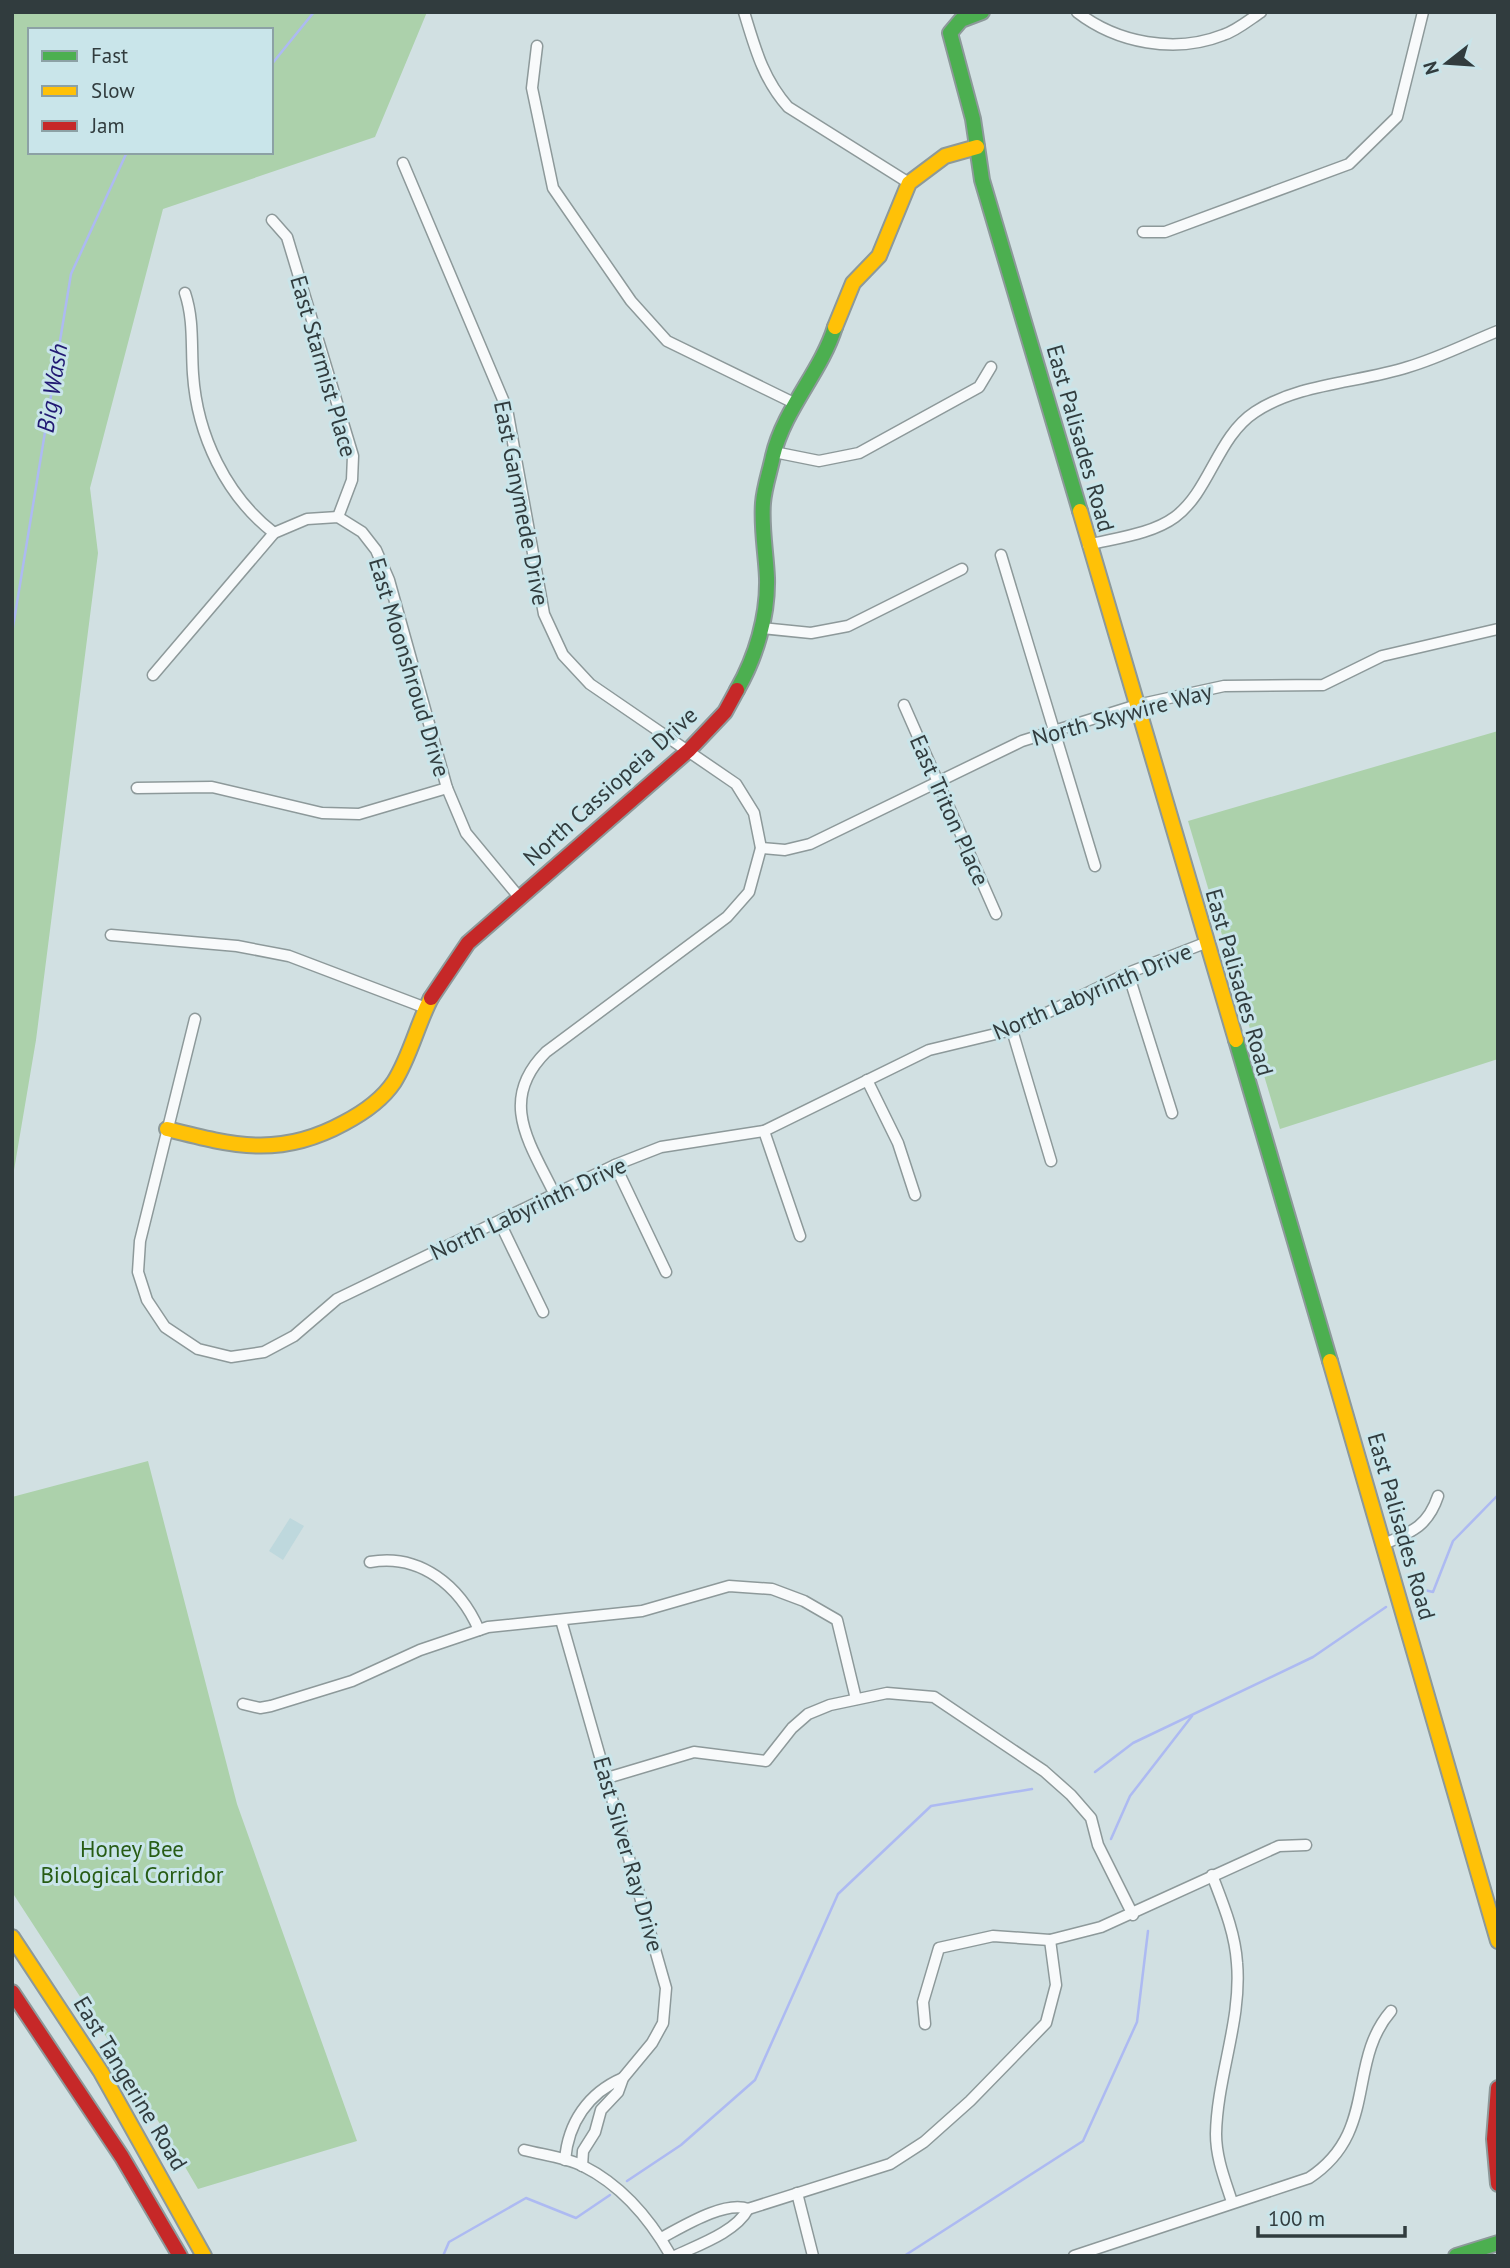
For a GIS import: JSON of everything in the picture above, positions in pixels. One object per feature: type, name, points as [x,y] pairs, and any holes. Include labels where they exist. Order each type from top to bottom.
[{"type":"street","points":[[744,12],[761,68],[773,90],[788,107],[909,183]]},
{"type":"street","name":"East Palisades Road","points":[[982,12],[961,20],[950,33],[973,119],[988,204],[1384,1544],[1498,1941]]},
{"type":"street","points":[[1077,12],[1090,22],[1134,41],[1181,44],[1224,35],[1261,12]]},
{"type":"street","points":[[1143,232],[1165,232],[1349,164],[1397,117],[1423,12]]},
{"type":"street","points":[[537,46],[532,88],[553,188],[631,301],[667,341],[794,403]]},
{"type":"street","name":"North Cassiopeia Drive","points":[[167,1129],[242,1147],[280,1149],[324,1136],[365,1111],[393,1082],[426,1008],[446,971],[467,943],[689,750],[724,712],[750,667],[761,628],[767,582],[763,503],[774,452],[794,403],[830,342],[842,303],[853,283],[879,256],[909,183],[925,168],[945,156],[977,147]]},
{"type":"street","name":"East Ganymede Drive","points":[[403,163],[507,409],[544,614],[563,655],[590,684],[736,783],[754,813],[761,849],[749,892],[727,917],[546,1052],[530,1068],[522,1087],[519,1113],[527,1139],[554,1193]]},
{"type":"street","name":"East Starmist Place","points":[[272,220],[287,237],[353,456],[352,481],[338,517]]},
{"type":"street","points":[[185,293],[191,312],[196,398],[212,453],[251,515],[274,533]]},
{"type":"street","points":[[1088,545],[1160,526],[1173,519],[1185,508],[1223,446],[1252,413],[1279,397],[1409,367],[1498,331]]},
{"type":"street","points":[[774,452],[819,461],[859,453],[979,387],[990,367]]},
{"type":"street","points":[[153,675],[274,533],[307,519],[338,517]]},
{"type":"street","name":"East Moonshroud Drive","points":[[338,517],[362,532],[376,550],[389,580],[447,788],[466,834],[519,897]]},
{"type":"street","points":[[1001,555],[1094,866]]},
{"type":"street","points":[[761,628],[811,634],[848,626],[962,569]]},
{"type":"street","name":"North Skywire Way","points":[[761,849],[785,850],[810,844],[1022,741],[1137,705],[1224,686],[1323,685],[1382,656],[1498,629]]},
{"type":"street","name":"East Triton Place","points":[[904,705],[996,915]]},
{"type":"street","points":[[137,788],[212,787],[322,813],[359,814],[447,788]]},
{"type":"street","points":[[111,935],[237,946],[289,956],[426,1008]]},
{"type":"street","name":"North Labyrinth Drive","points":[[195,1018],[140,1241],[138,1272],[147,1300],[165,1327],[198,1349],[230,1357],[264,1352],[294,1336],[337,1299],[500,1223],[554,1193],[615,1165],[661,1147],[764,1131],[929,1050],[1012,1030],[1128,973],[1205,943]]},
{"type":"street","points":[[1128,973],[1172,1113]]},
{"type":"street","points":[[1012,1030],[1051,1161]]},
{"type":"street","points":[[867,1080],[898,1143],[915,1195]]},
{"type":"street","points":[[764,1131],[800,1236]]},
{"type":"street","points":[[615,1165],[666,1272]]},
{"type":"street","points":[[500,1223],[544,1312]]},
{"type":"street","points":[[1384,1544],[1404,1535],[1431,1517],[1438,1496]]},
{"type":"street","points":[[370,1562],[398,1560],[423,1568],[440,1578],[470,1610],[478,1630]]},
{"type":"street","points":[[243,1704],[260,1708],[271,1706],[352,1681],[420,1650],[478,1630],[506,1624],[642,1611],[729,1586],[772,1589],[804,1601],[837,1620],[856,1699]]},
{"type":"street","name":"East Silver Ray Drive","points":[[561,1620],[666,1989],[663,2023],[652,2043],[623,2078],[618,2092],[601,2110],[601,2118],[583,2151],[582,2166]]},
{"type":"street","points":[[607,1778],[694,1752],[766,1761],[792,1728],[808,1714],[856,1699],[901,1692],[934,1697],[1044,1771],[1091,1818],[1098,1845],[1133,1915]]},
{"type":"street","points":[[925,2024],[923,2002],[929,1973],[939,1948],[993,1936],[1050,1940],[1101,1927],[1133,1915],[1212,1875],[1279,1846],[1306,1845]]},
{"type":"street","points":[[1212,1875],[1233,1934],[1237,1965],[1216,2133],[1217,2157],[1232,2202]]},
{"type":"street","name":"East Tangerine Road","points":[[12,1937],[101,2073],[204,2256]]},
{"type":"street","points":[[661,2238],[707,2213],[741,2206],[748,2208],[871,2171],[890,2164],[924,2142],[1046,2024],[1056,1985],[1050,1940]]},
{"type":"street","name":"East Tangerine Road","points":[[12,1992],[118,2149],[180,2256]]},
{"type":"street","points":[[1074,2256],[1309,2178],[1337,2154],[1354,2126],[1378,2026],[1391,2011]]},
{"type":"street","name":"East Silver Ray Drive","points":[[565,2160],[567,2144],[581,2109],[611,2084],[623,2078]]},
{"type":"street","points":[[1498,2088],[1494,2138],[1498,2184]]},
{"type":"street","points":[[524,2150],[582,2166],[625,2196],[673,2256],[715,2237],[744,2217],[748,2208]]},
{"type":"street","points":[[797,2193],[813,2256]]},
{"type":"street","points":[[1456,2256],[1498,2243]]},
{"type":"shaded area","points":[[290,1518],[304,1526],[283,1560],[269,1551]]},
{"type":"green space","points":[[12,12],[427,12],[375,137],[163,209],[90,488],[98,553],[36,1040],[12,1182]]},
{"type":"green space","points":[[1498,731],[1498,1059],[1280,1129],[1188,821]]},
{"type":"green space","name":"Honey Bee Biological Corridor","points":[[148,1461],[237,1804],[357,2141],[198,2189],[133,2078],[12,1892],[12,1497]]},
{"type":"waterway","name":"Big Wash","points":[[273,63],[314,12]]},
{"type":"waterway","name":"Big Wash","points":[[12,633],[71,274],[126,154]]},
{"type":"waterway","points":[[1411,1587],[1433,1592],[1453,1541],[1498,1495]]},
{"type":"waterway","points":[[1095,1772],[1133,1743],[1313,1657],[1386,1607]]},
{"type":"waterway","points":[[1111,1839],[1130,1796],[1192,1716]]},
{"type":"waterway","points":[[627,2181],[681,2145],[755,2080],[838,1894],[931,1806],[1032,1789]]},
{"type":"waterway","points":[[904,2256],[1083,2141],[1137,2022],[1148,1931]]},
{"type":"waterway","points":[[443,2256],[449,2242],[526,2198],[576,2218],[610,2195]]},
{"type":"traffic: fast","points":[[982,12],[961,20],[950,33],[973,119],[982,180],[1080,511]]},
{"type":"traffic: fast","points":[[737,690],[750,664],[763,621],[767,592],[763,503],[773,456],[785,422],[821,360],[835,327]]},
{"type":"traffic: fast","points":[[1236,1040],[1330,1361]]},
{"type":"traffic: fast","points":[[1456,2256],[1498,2243]]},
{"type":"traffic: slow","points":[[835,327],[853,283],[879,256],[909,183],[945,156],[977,147]]},
{"type":"traffic: slow","points":[[1080,511],[1236,1040]]},
{"type":"traffic: slow","points":[[167,1129],[257,1146],[299,1141],[344,1123],[372,1106],[394,1082],[431,998]]},
{"type":"traffic: slow","points":[[1330,1361],[1498,1941]]},
{"type":"traffic: slow","points":[[12,1937],[101,2072],[204,2256]]},
{"type":"traffic: jam","points":[[431,998],[468,943],[689,750],[725,712],[737,690]]},
{"type":"traffic: jam","points":[[12,1992],[122,2157],[180,2256]]},
{"type":"traffic: jam","points":[[1498,2088],[1494,2139],[1498,2184]]}]
